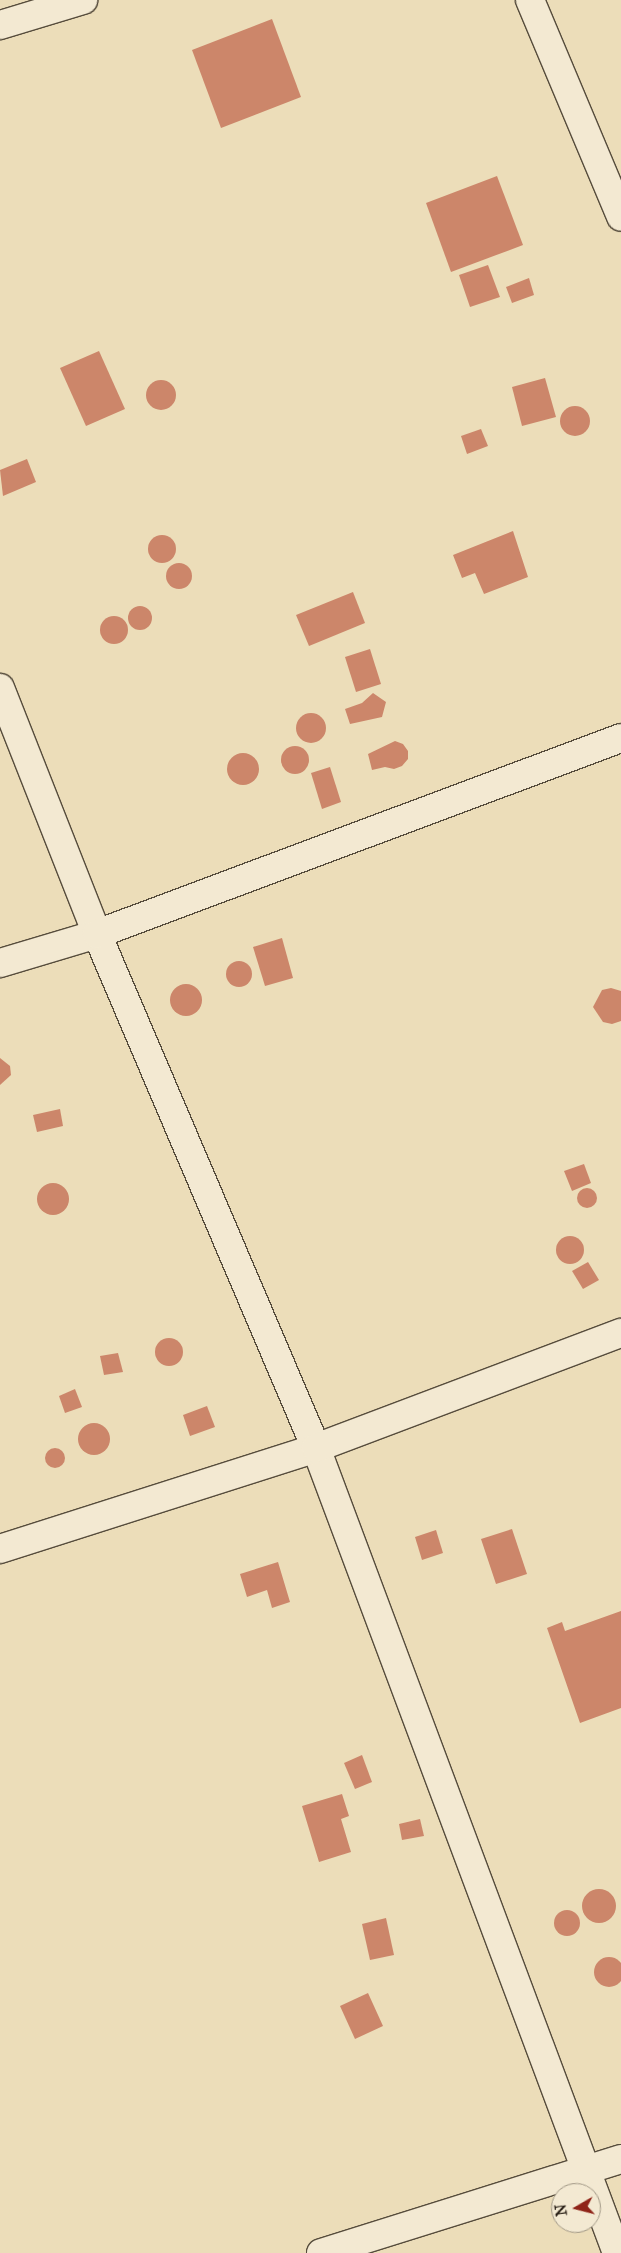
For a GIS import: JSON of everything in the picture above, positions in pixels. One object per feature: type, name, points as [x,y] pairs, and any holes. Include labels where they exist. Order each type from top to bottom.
[{"type":"street","points":[[0,25],[83,0]]},
{"type":"street","points":[[530,0],[621,217]]},
{"type":"street","points":[[0,688],[97,934],[316,1448],[584,2170],[617,2253]]},
{"type":"street","points":[[0,963],[97,934],[621,738]]},
{"type":"street","points":[[0,1549],[316,1448],[621,1333]]},
{"type":"street","points":[[321,2253],[621,2159]]},
{"type":"building","points":[[272,19],[301,97],[221,128],[192,50]]},
{"type":"building","points":[[497,176],[523,245],[451,272],[426,203]]},
{"type":"building","points":[[488,265],[500,297],[470,307],[459,275]]},
{"type":"building","points":[[529,278],[534,295],[512,303],[506,287]]},
{"type":"building","points":[[99,351],[125,409],[86,426],[60,368]]},
{"type":"building","points":[[545,378],[556,417],[522,426],[512,387]]},
{"type":"building","points":[[161,380],[172,384],[176,395],[172,406],[161,410],[150,406],[146,395],[150,384]]},
{"type":"building","points":[[575,406],[586,410],[590,421],[586,432],[575,436],[564,432],[560,421],[564,410]]},
{"type":"building","points":[[481,429],[488,446],[467,454],[461,436]]},
{"type":"building","points":[[27,459],[36,482],[3,496],[0,470]]},
{"type":"building","points":[[513,531],[528,577],[484,594],[475,573],[462,578],[453,555]]},
{"type":"building","points":[[162,535],[172,539],[176,549],[172,559],[162,563],[152,559],[148,549],[152,539]]},
{"type":"building","points":[[179,563],[188,567],[192,576],[188,585],[179,589],[170,585],[166,576],[170,567]]},
{"type":"building","points":[[353,592],[365,623],[309,646],[296,615]]},
{"type":"building","points":[[140,606],[149,609],[152,618],[149,627],[140,630],[131,627],[128,618],[131,609]]},
{"type":"building","points":[[114,616],[124,620],[128,630],[124,640],[114,644],[104,640],[100,630],[104,620]]},
{"type":"building","points":[[370,649],[381,684],[356,692],[345,657]]},
{"type":"building","points":[[373,693],[386,702],[382,717],[350,724],[345,709],[362,703]]},
{"type":"building","points":[[311,713],[317,714],[325,722],[325,734],[317,742],[311,743],[305,742],[297,734],[296,728],[297,722],[305,714]]},
{"type":"building","points":[[395,741],[403,744],[408,751],[408,759],[402,766],[394,769],[385,767],[372,770],[368,754]]},
{"type":"building","points":[[295,746],[305,750],[309,760],[305,770],[295,774],[285,770],[281,760],[285,750]]},
{"type":"building","points":[[243,753],[249,754],[254,758],[258,763],[258,775],[254,780],[249,784],[243,785],[237,784],[232,780],[228,775],[227,769],[228,763],[232,758],[237,754]]},
{"type":"building","points":[[330,767],[341,802],[322,809],[311,773]]},
{"type":"building","points":[[282,938],[293,978],[265,986],[253,947]]},
{"type":"building","points":[[239,961],[249,964],[252,974],[249,984],[239,987],[229,984],[226,974],[229,964]]},
{"type":"building","points":[[186,984],[197,989],[202,1000],[197,1011],[186,1016],[175,1011],[170,1000],[175,989]]},
{"type":"building","points":[[611,988],[621,991],[621,1021],[612,1024],[603,1022],[593,1007],[602,990]]},
{"type":"building","points":[[0,1058],[10,1066],[11,1075],[0,1085]]},
{"type":"building","points":[[60,1109],[63,1126],[37,1132],[33,1115]]},
{"type":"building","points":[[584,1164],[591,1183],[572,1191],[564,1171]]},
{"type":"building","points":[[53,1183],[64,1188],[69,1199],[64,1210],[53,1215],[42,1210],[37,1199],[42,1188]]},
{"type":"building","points":[[587,1188],[594,1191],[597,1198],[594,1205],[587,1208],[580,1205],[577,1198],[580,1191]]},
{"type":"building","points":[[570,1236],[580,1240],[584,1250],[580,1260],[570,1264],[560,1260],[556,1250],[560,1240]]},
{"type":"building","points":[[588,1262],[599,1280],[583,1289],[572,1271]]},
{"type":"building","points":[[169,1338],[179,1342],[183,1352],[179,1362],[169,1366],[159,1362],[155,1352],[159,1342]]},
{"type":"building","points":[[118,1353],[123,1372],[104,1375],[100,1356]]},
{"type":"building","points":[[75,1389],[82,1407],[65,1413],[59,1396]]},
{"type":"building","points":[[207,1406],[215,1427],[190,1436],[183,1415]]},
{"type":"building","points":[[94,1423],[105,1428],[110,1439],[105,1450],[94,1455],[83,1450],[78,1439],[83,1428]]},
{"type":"building","points":[[55,1448],[62,1451],[65,1458],[62,1465],[55,1468],[48,1465],[45,1458],[48,1451]]},
{"type":"building","points":[[512,1529],[527,1574],[496,1584],[481,1539]]},
{"type":"building","points":[[436,1530],[443,1553],[422,1560],[415,1537]]},
{"type":"building","points":[[278,1562],[290,1602],[272,1608],[267,1590],[247,1597],[240,1574]]},
{"type":"building","points":[[621,1611],[621,1708],[580,1723],[547,1628],[562,1622],[565,1631]]},
{"type":"building","points":[[362,1755],[372,1782],[355,1789],[344,1763]]},
{"type":"building","points":[[342,1794],[349,1816],[341,1819],[351,1852],[319,1862],[302,1806]]},
{"type":"building","points":[[420,1819],[424,1836],[402,1840],[399,1824]]},
{"type":"building","points":[[599,1889],[611,1894],[616,1906],[611,1918],[599,1923],[587,1918],[582,1906],[587,1894]]},
{"type":"building","points":[[567,1910],[577,1913],[580,1923],[577,1933],[567,1936],[557,1933],[554,1923],[557,1913]]},
{"type":"building","points":[[386,1918],[394,1955],[370,1960],[362,1924]]},
{"type":"building","points":[[609,1957],[620,1961],[624,1972],[620,1983],[609,1987],[598,1983],[594,1972],[598,1961]]},
{"type":"building","points":[[368,1993],[383,2026],[355,2039],[340,2006]]}]
